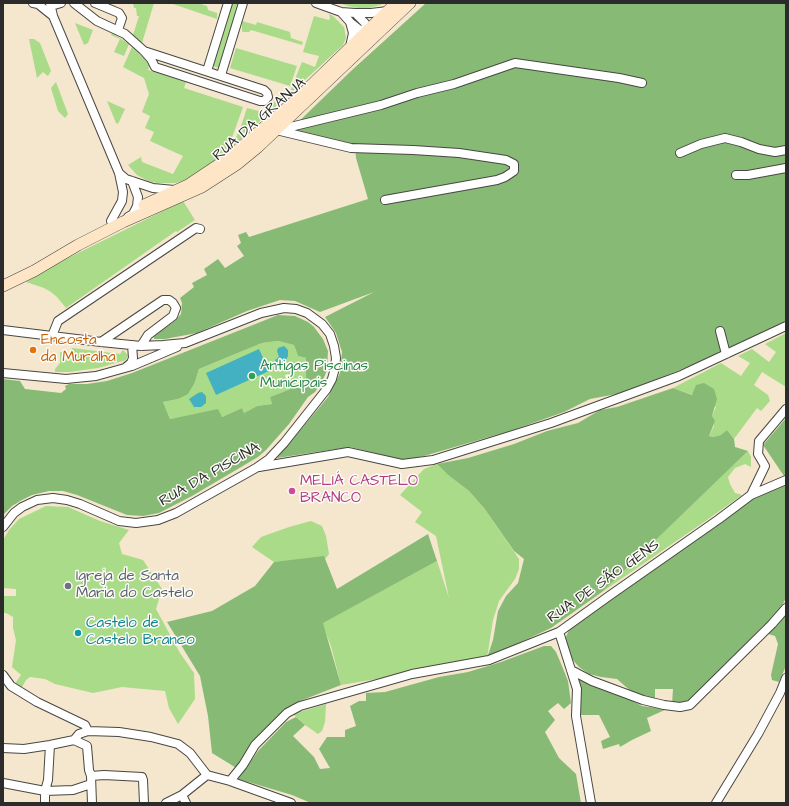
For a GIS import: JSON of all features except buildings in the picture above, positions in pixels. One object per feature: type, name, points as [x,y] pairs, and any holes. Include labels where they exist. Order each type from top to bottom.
[{"type":"main road","name":"RUA DA GRANJA","points":[[3,286],[34,271],[82,243],[123,222],[208,172],[248,142],[297,98],[396,3]]},
{"type":"main road","name":"RUA DA GRANJA","points":[[3,280],[111,221],[141,211],[212,181],[236,165],[347,64],[410,3]]},
{"type":"street","points":[[36,3],[53,16]]},
{"type":"street","points":[[61,3],[51,5],[53,16],[119,173],[122,186],[123,197],[120,208],[111,221]]},
{"type":"street","points":[[74,3],[97,21],[125,34],[144,51],[151,59],[155,67],[260,102],[264,101],[268,97],[264,90],[144,51]]},
{"type":"street","points":[[95,3],[119,13],[122,18],[118,30]]},
{"type":"street","points":[[207,71],[228,3]]},
{"type":"street","points":[[221,75],[243,3]]},
{"type":"street","points":[[319,4],[341,12],[372,13],[388,11]]},
{"type":"street","points":[[341,12],[360,30],[382,30]]},
{"type":"street","points":[[347,64],[348,57],[365,40],[367,31],[365,23],[355,13]]},
{"type":"street","points":[[350,22],[353,32],[350,46]]},
{"type":"street","points":[[276,130],[381,105],[417,93],[454,84],[515,63],[619,78],[642,83]]},
{"type":"street","points":[[276,130],[351,148],[459,153],[506,160],[514,164],[514,171],[505,177],[496,180],[385,200]]},
{"type":"street","points":[[680,153],[701,144],[725,138],[741,142],[758,149],[775,152],[786,150]]},
{"type":"street","points":[[736,175],[748,175],[786,168]]},
{"type":"street","points":[[119,173],[126,179],[153,188],[176,190]]},
{"type":"street","points":[[132,181],[138,197],[137,206],[141,211]]},
{"type":"street","points":[[123,197],[128,203],[141,211]]},
{"type":"street","points":[[52,336],[58,321],[196,228],[200,229]]},
{"type":"street","points":[[101,342],[163,300],[169,300],[176,308],[173,316],[148,335],[141,346]]},
{"type":"street","name":"RUA DA PISCINA","points":[[3,330],[141,346],[185,343],[262,313],[284,308],[296,309],[307,313],[322,324],[330,334],[336,358],[333,373],[326,390],[284,444],[269,459],[256,468],[176,513],[158,520],[136,523],[119,521],[80,504],[53,498],[37,500],[22,507],[14,513],[3,527]]},
{"type":"street","points":[[256,468],[348,452],[402,464],[433,460],[551,424],[679,376],[786,326]]},
{"type":"street","points":[[720,331],[726,354]]},
{"type":"street","points":[[3,373],[66,379],[96,376],[126,368],[185,343]]},
{"type":"street","points":[[126,368],[131,363],[133,358],[132,345]]},
{"type":"street","name":"RUA DE SÃO GENS","points":[[230,781],[243,765],[255,745],[287,712],[300,706],[412,674],[489,660],[559,632],[751,495],[765,466],[758,454],[759,441],[786,409]]},
{"type":"street","points":[[751,495],[786,480]]},
{"type":"street","points":[[571,670],[592,681],[643,700],[680,707],[690,705],[772,624],[786,608]]},
{"type":"street","points":[[559,632],[577,689],[576,716],[591,803]]},
{"type":"street","points":[[3,675],[12,686],[37,702],[84,725],[88,731]]},
{"type":"street","points":[[716,803],[758,734],[780,693],[786,678]]},
{"type":"street","points":[[74,740],[79,734],[88,731],[110,731],[151,737],[178,744],[190,753],[207,775],[230,781],[291,803]]},
{"type":"street","points":[[3,748],[24,748],[74,740],[87,746],[92,803]]},
{"type":"street","points":[[45,803],[50,745]]},
{"type":"street","points":[[3,783],[45,791],[73,790],[104,775],[142,777],[144,803]]},
{"type":"street","points":[[166,803],[182,795],[207,775]]},
{"type":"street","points":[[182,795],[186,803]]},
{"type":"green space","points":[[133,3],[154,3],[142,43],[133,35],[139,16],[137,16],[136,8],[134,8]]},
{"type":"green space","points":[[170,3],[198,3],[207,6],[208,10],[217,13],[217,19]]},
{"type":"green space","points":[[231,3],[239,3],[219,68],[212,66]]},
{"type":"green space","points":[[338,3],[384,3],[365,9]]},
{"type":"green space","points":[[426,3],[786,3],[786,321],[700,362],[622,393],[590,399],[564,412],[513,430],[424,456],[403,460],[350,447],[277,458],[328,397],[340,373],[342,352],[336,333],[325,317],[374,292],[320,312],[295,301],[280,300],[247,311],[197,333],[165,339],[154,339],[154,336],[175,321],[181,314],[182,303],[180,298],[194,287],[192,283],[207,275],[204,269],[218,259],[225,268],[244,256],[237,246],[241,243],[238,235],[246,232],[249,237],[368,199],[356,158],[355,146],[289,131],[351,71]]},
{"type":"green space","points":[[329,14],[344,27],[346,38],[343,45],[234,145],[233,142],[239,132],[247,108],[263,112],[283,94],[289,94],[302,62],[315,67],[319,56],[303,52],[314,16],[329,20]]},
{"type":"green space","points":[[242,21],[256,25],[257,22],[290,32],[291,38],[303,42],[302,45],[251,30],[249,32],[243,32]]},
{"type":"green space","points":[[75,23],[93,30],[88,43],[84,45]]},
{"type":"green space","points":[[112,33],[129,44],[124,56],[114,52],[120,39],[111,35]]},
{"type":"green space","points":[[29,39],[34,39],[40,43],[51,71],[48,76],[43,72],[37,78]]},
{"type":"green space","points":[[132,47],[145,59],[149,66],[148,70],[186,82],[184,88],[243,107],[229,146],[214,161],[184,181],[175,183],[157,183],[148,181],[137,175],[128,165],[141,157],[142,162],[173,174],[183,156],[150,141],[154,132],[145,128],[150,116],[142,112],[149,94],[144,78],[123,67]]},
{"type":"green space","points":[[236,48],[297,66],[290,86],[230,68]]},
{"type":"green space","points":[[56,82],[68,114],[65,118],[58,111],[51,88]]},
{"type":"green space","points":[[107,101],[125,109],[118,124],[116,123]]},
{"type":"green space","points":[[183,201],[195,220],[177,232],[176,231],[66,308],[51,292],[26,282],[58,263]]},
{"type":"green space","points":[[278,315],[295,316],[308,322],[323,339],[328,351],[327,370],[323,380],[315,392],[308,397],[289,424],[266,450],[258,457],[192,496],[159,513],[143,516],[127,515],[77,495],[63,491],[49,491],[32,495],[22,500],[12,506],[3,515],[3,379],[20,381],[25,389],[61,393],[66,389],[65,386],[69,384],[87,384],[107,381],[132,373]],"holes":[[[278,341],[294,345],[298,356],[306,358],[306,387],[293,388],[270,397],[272,404],[257,406],[244,413],[242,408],[222,417],[218,409],[170,419],[163,402],[178,399],[188,394],[195,382],[199,369],[262,343]]]},
{"type":"green space","points":[[786,333],[786,387],[762,372],[754,385],[768,395],[770,401],[761,411],[757,408],[734,439],[727,430],[722,435],[713,437],[709,436],[714,426],[712,416],[716,407],[693,395],[673,388],[721,363],[741,376],[750,363],[738,356],[752,349],[769,362],[776,352],[765,344]]},
{"type":"green space","name":"Antigas Piscinas Municipais","points":[[278,341],[294,345],[298,356],[306,358],[306,387],[293,388],[270,397],[272,404],[257,406],[244,413],[242,408],[222,417],[201,413],[170,419],[163,402],[178,399],[195,382],[199,369],[262,343]]},
{"type":"green space","points":[[72,348],[120,354],[123,350],[128,355],[126,360],[98,368],[69,372],[55,372],[55,369],[60,363],[60,352],[70,354]]},
{"type":"green space","points":[[704,383],[714,389],[717,399],[712,416],[715,421],[709,436],[713,437],[721,435],[727,430],[734,439],[735,447],[748,451],[602,592],[551,628],[487,658],[493,640],[498,611],[506,596],[518,583],[524,559],[514,551],[484,508],[469,491],[448,475],[437,464],[468,458],[514,444],[547,431],[578,423],[600,410],[617,407],[673,388],[692,395],[696,385]]},
{"type":"green space","points":[[786,418],[786,476],[784,476],[763,445]]},
{"type":"green space","points":[[748,451],[751,457],[751,467],[745,464],[735,468],[728,477],[735,493],[742,495],[602,592]]},
{"type":"green space","points":[[437,464],[448,475],[469,491],[484,508],[519,559],[519,569],[515,579],[499,601],[493,620],[487,658],[489,660],[341,685],[331,646],[322,623],[437,561],[449,598],[436,536],[415,522],[422,512],[400,495],[424,469]]},
{"type":"green space","points":[[786,484],[786,598],[776,617],[763,626],[687,703],[672,704],[673,689],[655,689],[655,701],[634,694],[617,679],[589,674],[579,667],[571,658],[565,639],[569,630],[753,499]]},
{"type":"green space","points":[[46,506],[68,507],[100,521],[129,530],[119,543],[122,554],[143,560],[162,589],[156,609],[180,653],[194,673],[195,699],[178,724],[169,708],[165,691],[122,687],[93,693],[55,684],[45,679],[30,677],[26,680],[21,689],[14,685],[21,675],[12,667],[16,640],[13,628],[13,617],[3,613],[3,596],[16,596],[16,589],[3,588],[3,540],[9,530],[19,519]]},
{"type":"green space","points":[[311,521],[322,526],[326,536],[329,554],[325,559],[274,562],[252,547],[261,537]]},
{"type":"green space","points":[[428,534],[437,561],[323,623],[341,685],[300,701],[272,727],[238,769],[212,753],[208,716],[200,676],[167,622],[212,611],[255,586],[274,562],[324,556],[337,589]]},
{"type":"green space","points":[[786,614],[786,666],[779,682],[772,680],[771,675],[778,644],[775,636],[768,634]]},
{"type":"green space","points":[[544,646],[551,646],[556,652],[568,681],[571,703],[564,709],[558,703],[548,711],[555,720],[545,732],[559,758],[576,774],[581,803],[311,803],[292,795],[238,779],[258,751],[286,722],[296,717],[305,725],[293,736],[314,757],[320,769],[330,768],[319,749],[327,737],[345,737],[345,730],[356,726],[350,706],[359,701],[366,701],[366,693],[385,692],[439,677],[468,672],[501,662]]},
{"type":"green space","points":[[577,678],[588,684],[627,698],[642,706],[667,709],[647,718],[651,731],[620,747],[619,744],[603,749],[601,741],[610,737],[599,715],[580,715],[580,689]]},
{"type":"green space","points":[[326,704],[325,722],[322,731],[318,734],[293,714]]},
{"type":"water","points":[[284,346],[288,350],[288,356],[284,364],[278,367],[275,360],[279,357],[277,351],[278,348]]},
{"type":"water","points":[[259,349],[269,371],[216,395],[206,373]]},
{"type":"water","points":[[202,392],[206,396],[206,403],[201,407],[194,407],[189,399]]},
{"type":"place","name":"Encosta da Muralha","points":[[33,350]]},
{"type":"place","name":"Antigas Piscinas Municipais","points":[[252,376]]},
{"type":"place","name":"MELIÁ CASTELO BRANCO","points":[[292,491]]},
{"type":"place","name":"Igreja de Santa Maria do Castelo","points":[[68,586]]},
{"type":"place","name":"Castelo de Castelo Branco","points":[[78,633]]}]
